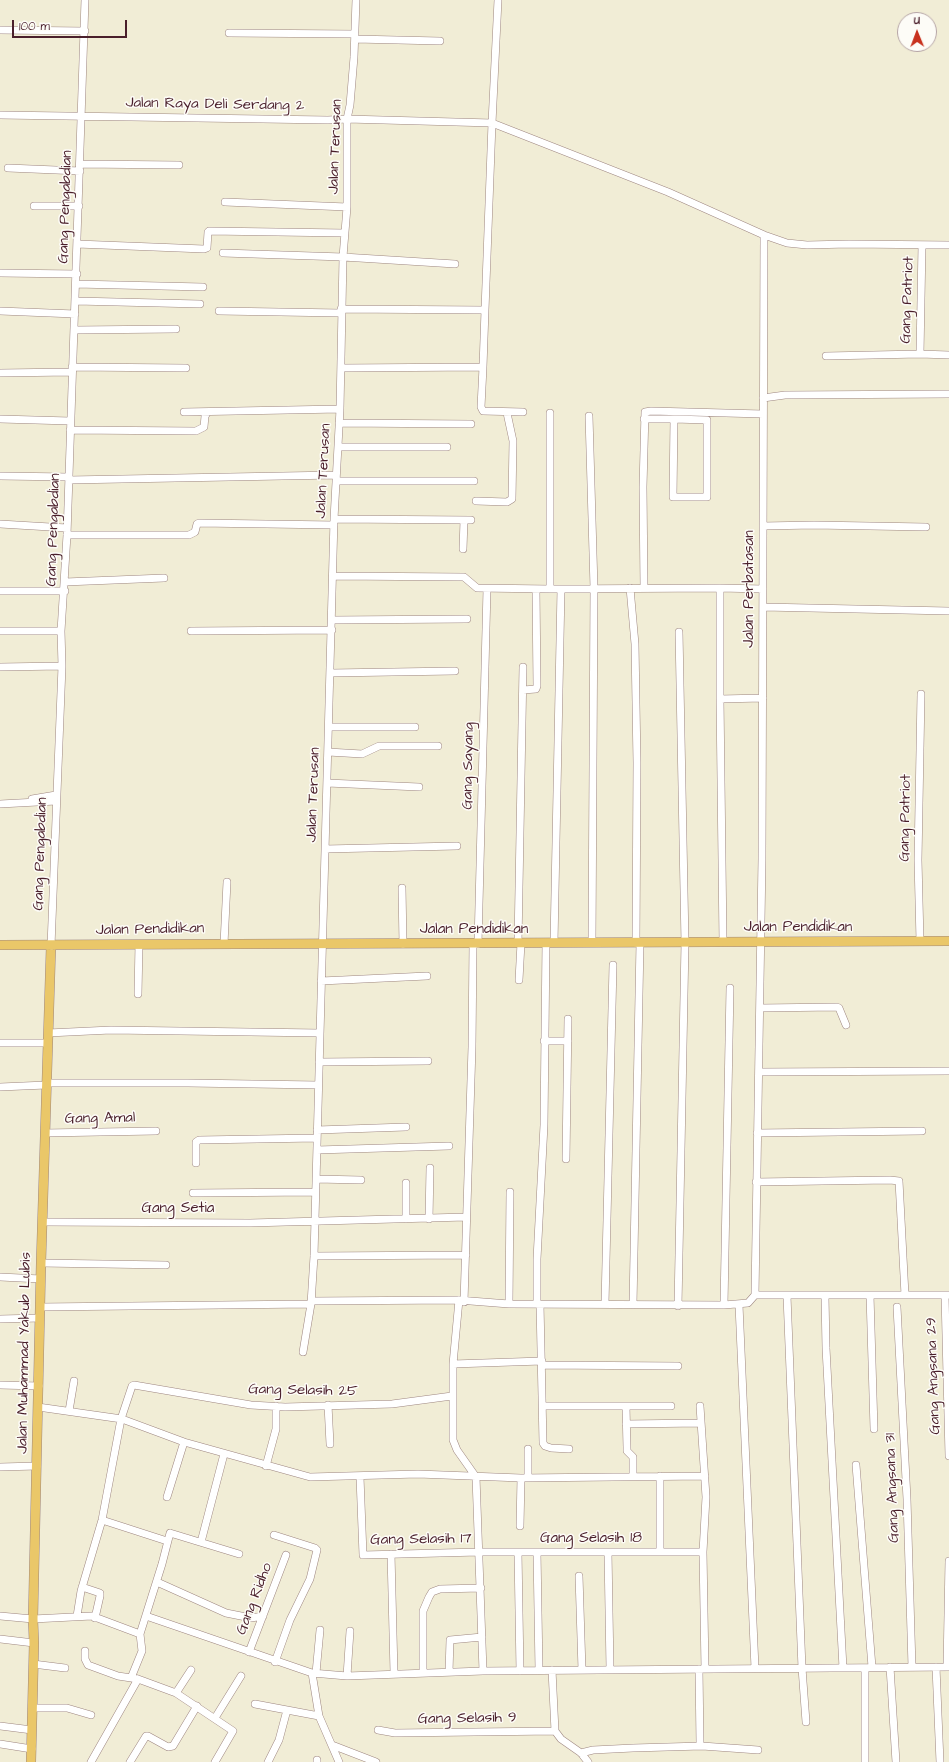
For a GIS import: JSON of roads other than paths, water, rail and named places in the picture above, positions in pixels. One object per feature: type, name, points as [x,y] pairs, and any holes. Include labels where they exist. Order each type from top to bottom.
[{"type":"main road","name":"Jalan Pendidikan","points":[[0,946],[322,943],[476,944],[949,941]]},
{"type":"main road","name":"Jalan Muhammad Yakub Lubis","points":[[31,1762],[42,1222],[51,946]]},
{"type":"street","name":"Gang Pengabdian","points":[[51,946],[62,666],[61,631],[65,591],[70,421],[76,301],[85,0]]},
{"type":"street","name":"Jalan Terusan","points":[[303,1352],[311,1303],[314,1256],[328,727],[334,576],[334,522],[340,410],[343,257],[347,206],[347,119],[350,105],[356,0]]},
{"type":"street","points":[[498,0],[481,407],[483,411],[524,412]]},
{"type":"street","points":[[0,30],[85,31]]},
{"type":"street","points":[[229,33],[440,41]]},
{"type":"street","name":"Jalan Raya Deli Serdang 2","points":[[0,115],[328,120],[347,119],[492,123],[668,192],[764,235],[797,244],[949,245]]},
{"type":"street","points":[[8,168],[179,165]]},
{"type":"street","points":[[225,202],[347,206]]},
{"type":"street","points":[[34,206],[79,206]]},
{"type":"street","points":[[77,244],[204,249],[207,248],[209,231],[345,233]]},
{"type":"street","name":"Jalan Perbatasan","points":[[755,1295],[761,942],[764,235]]},
{"type":"street","name":"Gang Patriot","points":[[919,354],[922,245]]},
{"type":"street","points":[[223,253],[343,257],[455,264]]},
{"type":"street","points":[[0,273],[76,274]]},
{"type":"street","points":[[76,284],[203,287]]},
{"type":"street","points":[[76,301],[200,304]]},
{"type":"street","points":[[219,311],[485,310]]},
{"type":"street","points":[[0,311],[75,314]]},
{"type":"street","points":[[74,330],[176,329]]},
{"type":"street","points":[[826,356],[919,354],[949,355]]},
{"type":"street","points":[[341,368],[483,367]]},
{"type":"street","points":[[0,373],[186,368]]},
{"type":"street","points":[[763,398],[785,395],[949,394]]},
{"type":"street","points":[[184,412],[207,413],[340,410]]},
{"type":"street","points":[[476,501],[507,502],[512,499],[513,441],[507,412]]},
{"type":"street","points":[[644,588],[643,487],[645,412],[763,414]]},
{"type":"street","points":[[70,430],[196,431],[204,427],[205,416],[207,413]]},
{"type":"street","points":[[550,413],[550,589]]},
{"type":"street","points":[[589,416],[594,588],[592,943]]},
{"type":"street","points":[[0,419],[70,421]]},
{"type":"street","points":[[644,419],[674,419],[708,420],[707,498],[673,497],[674,419]]},
{"type":"street","points":[[339,423],[471,424]]},
{"type":"street","points":[[338,447],[447,447]]},
{"type":"street","points":[[0,476],[69,479],[336,478],[474,481]]},
{"type":"street","points":[[0,524],[67,531],[189,534],[195,532],[197,524],[199,523],[467,520],[463,549]]},
{"type":"street","points":[[763,526],[814,525],[926,527]]},
{"type":"street","points":[[334,576],[464,577],[476,588],[487,589],[763,589]]},
{"type":"street","points":[[65,582],[164,578]]},
{"type":"street","points":[[630,588],[636,644],[638,943],[633,1305]]},
{"type":"street","points":[[720,588],[720,699],[724,942]]},
{"type":"street","name":"Gang Sayang","points":[[476,1477],[454,1444],[452,1396],[453,1364],[462,1301],[466,1255],[487,589]]},
{"type":"street","points":[[523,690],[536,689],[537,686],[536,589]]},
{"type":"street","points":[[561,589],[550,943],[544,1041],[544,1125],[537,1259],[542,1363],[543,1439],[545,1446],[551,1448],[569,1449]]},
{"type":"street","points":[[0,591],[65,591]]},
{"type":"street","points":[[763,608],[949,611]]},
{"type":"street","points":[[332,620],[467,619]]},
{"type":"street","points":[[191,631],[332,630]]},
{"type":"street","points":[[0,631],[61,631]]},
{"type":"street","points":[[678,1306],[685,942],[679,632]]},
{"type":"street","points":[[0,667],[62,666]]},
{"type":"street","points":[[519,980],[523,668]]},
{"type":"street","points":[[331,673],[455,671]]},
{"type":"street","name":"Gang Patriot","points":[[920,694],[918,860],[920,941]]},
{"type":"street","points":[[720,699],[762,698]]},
{"type":"street","points":[[328,727],[415,727]]},
{"type":"street","points":[[328,752],[362,754],[379,746],[438,746]]},
{"type":"street","points":[[327,783],[419,787]]},
{"type":"street","points":[[0,804],[30,802],[56,798]]},
{"type":"street","points":[[325,849],[457,846]]},
{"type":"street","points":[[224,944],[227,882]]},
{"type":"street","points":[[402,888],[404,944]]},
{"type":"street","points":[[138,994],[139,944]]},
{"type":"street","points":[[605,1304],[613,965]]},
{"type":"street","points":[[321,981],[427,976]]},
{"type":"street","points":[[724,1306],[730,988]]},
{"type":"street","points":[[760,1008],[837,1007],[840,1008],[846,1025]]},
{"type":"street","points":[[566,1159],[568,1019]]},
{"type":"street","points":[[48,1033],[111,1030],[320,1033]]},
{"type":"street","points":[[544,1041],[568,1041]]},
{"type":"street","points":[[0,1043],[47,1043]]},
{"type":"street","points":[[319,1062],[428,1061]]},
{"type":"street","points":[[759,1072],[949,1071]]},
{"type":"street","points":[[0,1087],[46,1084],[188,1083],[318,1085]]},
{"type":"street","points":[[317,1130],[406,1127]]},
{"type":"street","name":"Gang Amal","points":[[45,1134],[156,1131]]},
{"type":"street","points":[[757,1133],[922,1131]]},
{"type":"street","points":[[196,1163],[196,1142],[199,1140],[317,1138]]},
{"type":"street","points":[[317,1150],[449,1146]]},
{"type":"street","points":[[429,1219],[430,1168]]},
{"type":"street","points":[[316,1179],[361,1180]]},
{"type":"street","points":[[756,1182],[899,1181],[905,1295]]},
{"type":"street","points":[[406,1183],[406,1219]]},
{"type":"street","points":[[193,1193],[315,1192]]},
{"type":"street","points":[[509,1304],[510,1192]]},
{"type":"street","name":"Gang Setia","points":[[42,1222],[314,1221],[466,1217]]},
{"type":"street","points":[[314,1256],[466,1255]]},
{"type":"street","points":[[41,1263],[166,1265]]},
{"type":"street","points":[[0,1277],[41,1278]]},
{"type":"street","points":[[40,1307],[462,1301],[509,1304],[538,1303],[724,1306],[748,1303],[755,1295],[947,1295]]},
{"type":"street","points":[[870,1295],[874,1429]]},
{"type":"street","name":"Gang Angsana 29","points":[[947,1295],[949,1456]]},
{"type":"street","points":[[787,1296],[802,1668],[806,1722]]},
{"type":"street","points":[[825,1296],[826,1355],[843,1668]]},
{"type":"street","points":[[739,1305],[755,1668]]},
{"type":"street","name":"Gang Angsana 31","points":[[897,1307],[912,1667]]},
{"type":"street","points":[[0,1319],[40,1318]]},
{"type":"street","points":[[453,1364],[542,1363],[678,1366]]},
{"type":"street","points":[[69,1411],[74,1381]]},
{"type":"street","points":[[0,1385],[39,1386]]},
{"type":"street","name":"Gang Selasih 25","points":[[121,1419],[132,1386],[134,1385],[250,1405],[276,1406],[392,1404],[452,1396]]},
{"type":"street","points":[[328,1405],[330,1444]]},
{"type":"street","points":[[266,1466],[274,1438],[276,1406]]},
{"type":"street","points":[[543,1406],[670,1406]]},
{"type":"street","points":[[626,1406],[627,1451],[633,1457],[633,1476]]},
{"type":"street","points":[[700,1406],[706,1497],[703,1552],[700,1744],[702,1746]]},
{"type":"street","points":[[38,1407],[121,1419],[184,1442],[310,1478],[418,1474],[525,1478],[705,1476]]},
{"type":"street","points":[[77,1616],[82,1587],[102,1520],[121,1419]]},
{"type":"street","points":[[626,1424],[701,1424]]},
{"type":"street","points":[[167,1497],[184,1442]]},
{"type":"street","points":[[520,1526],[528,1449]]},
{"type":"street","points":[[201,1542],[224,1454]]},
{"type":"street","points":[[856,1465],[869,1667],[865,1762]]},
{"type":"street","points":[[0,1467],[37,1466]]},
{"type":"street","points":[[660,1476],[660,1552]]},
{"type":"street","name":"Gang Selasih 17","points":[[360,1477],[363,1555],[479,1552]]},
{"type":"street","points":[[476,1477],[483,1671]]},
{"type":"street","points":[[102,1520],[167,1541]]},
{"type":"street","points":[[91,1762],[134,1678],[142,1651],[140,1634],[157,1582],[170,1533],[239,1554]]},
{"type":"street","points":[[274,1535],[315,1548],[317,1550],[310,1579],[290,1620],[275,1662]]},
{"type":"street","name":"Gang Selasih 18","points":[[479,1552],[703,1552]]},
{"type":"street","points":[[518,1552],[520,1670]]},
{"type":"street","points":[[537,1552],[539,1670]]},
{"type":"street","points":[[608,1552],[610,1669]]},
{"type":"street","points":[[391,1554],[394,1673]]},
{"type":"street","name":"Gang Ridho","points":[[249,1652],[286,1555]]},
{"type":"street","points":[[146,1616],[275,1662],[314,1673],[347,1676],[394,1673],[520,1670],[948,1667],[949,1561]]},
{"type":"street","points":[[579,1576],[582,1670]]},
{"type":"street","points":[[157,1582],[226,1614],[251,1618],[263,1616]]},
{"type":"street","points":[[82,1587],[100,1593],[95,1618]]},
{"type":"street","points":[[423,1673],[423,1611],[429,1596],[432,1592],[440,1589],[481,1588]]},
{"type":"street","points":[[0,1616],[33,1619],[77,1616],[95,1618],[140,1634]]},
{"type":"street","points":[[320,1630],[314,1673],[319,1716],[339,1762]]},
{"type":"street","points":[[347,1676],[350,1630]]},
{"type":"street","points":[[449,1672],[450,1640],[482,1637]]},
{"type":"street","points":[[0,1639],[34,1643]]},
{"type":"street","points":[[85,1651],[85,1660],[88,1664],[118,1676],[134,1678],[176,1693],[233,1731],[215,1762]]},
{"type":"street","points":[[33,1664],[65,1668]]},
{"type":"street","points":[[890,1667],[896,1762]]},
{"type":"street","points":[[936,1667],[940,1762]]},
{"type":"street","points":[[176,1693],[191,1670]]},
{"type":"street","points":[[552,1670],[556,1731],[561,1739],[581,1753],[588,1762]]},
{"type":"street","points":[[215,1718],[241,1676]]},
{"type":"street","points":[[255,1704],[319,1716]]},
{"type":"street","points":[[130,1762],[146,1736],[168,1748],[173,1746],[197,1706]]},
{"type":"street","points":[[32,1708],[67,1708],[91,1715]]},
{"type":"street","points":[[268,1762],[279,1740],[287,1710]]},
{"type":"street","points":[[0,1726],[32,1730]]},
{"type":"street","name":"Gang Selasih 9","points":[[378,1730],[390,1733],[556,1731]]},
{"type":"street","points":[[0,1744],[32,1749]]},
{"type":"street","points":[[332,1745],[376,1762]]},
{"type":"street","points":[[581,1753],[593,1750],[702,1746],[758,1750]]}]
